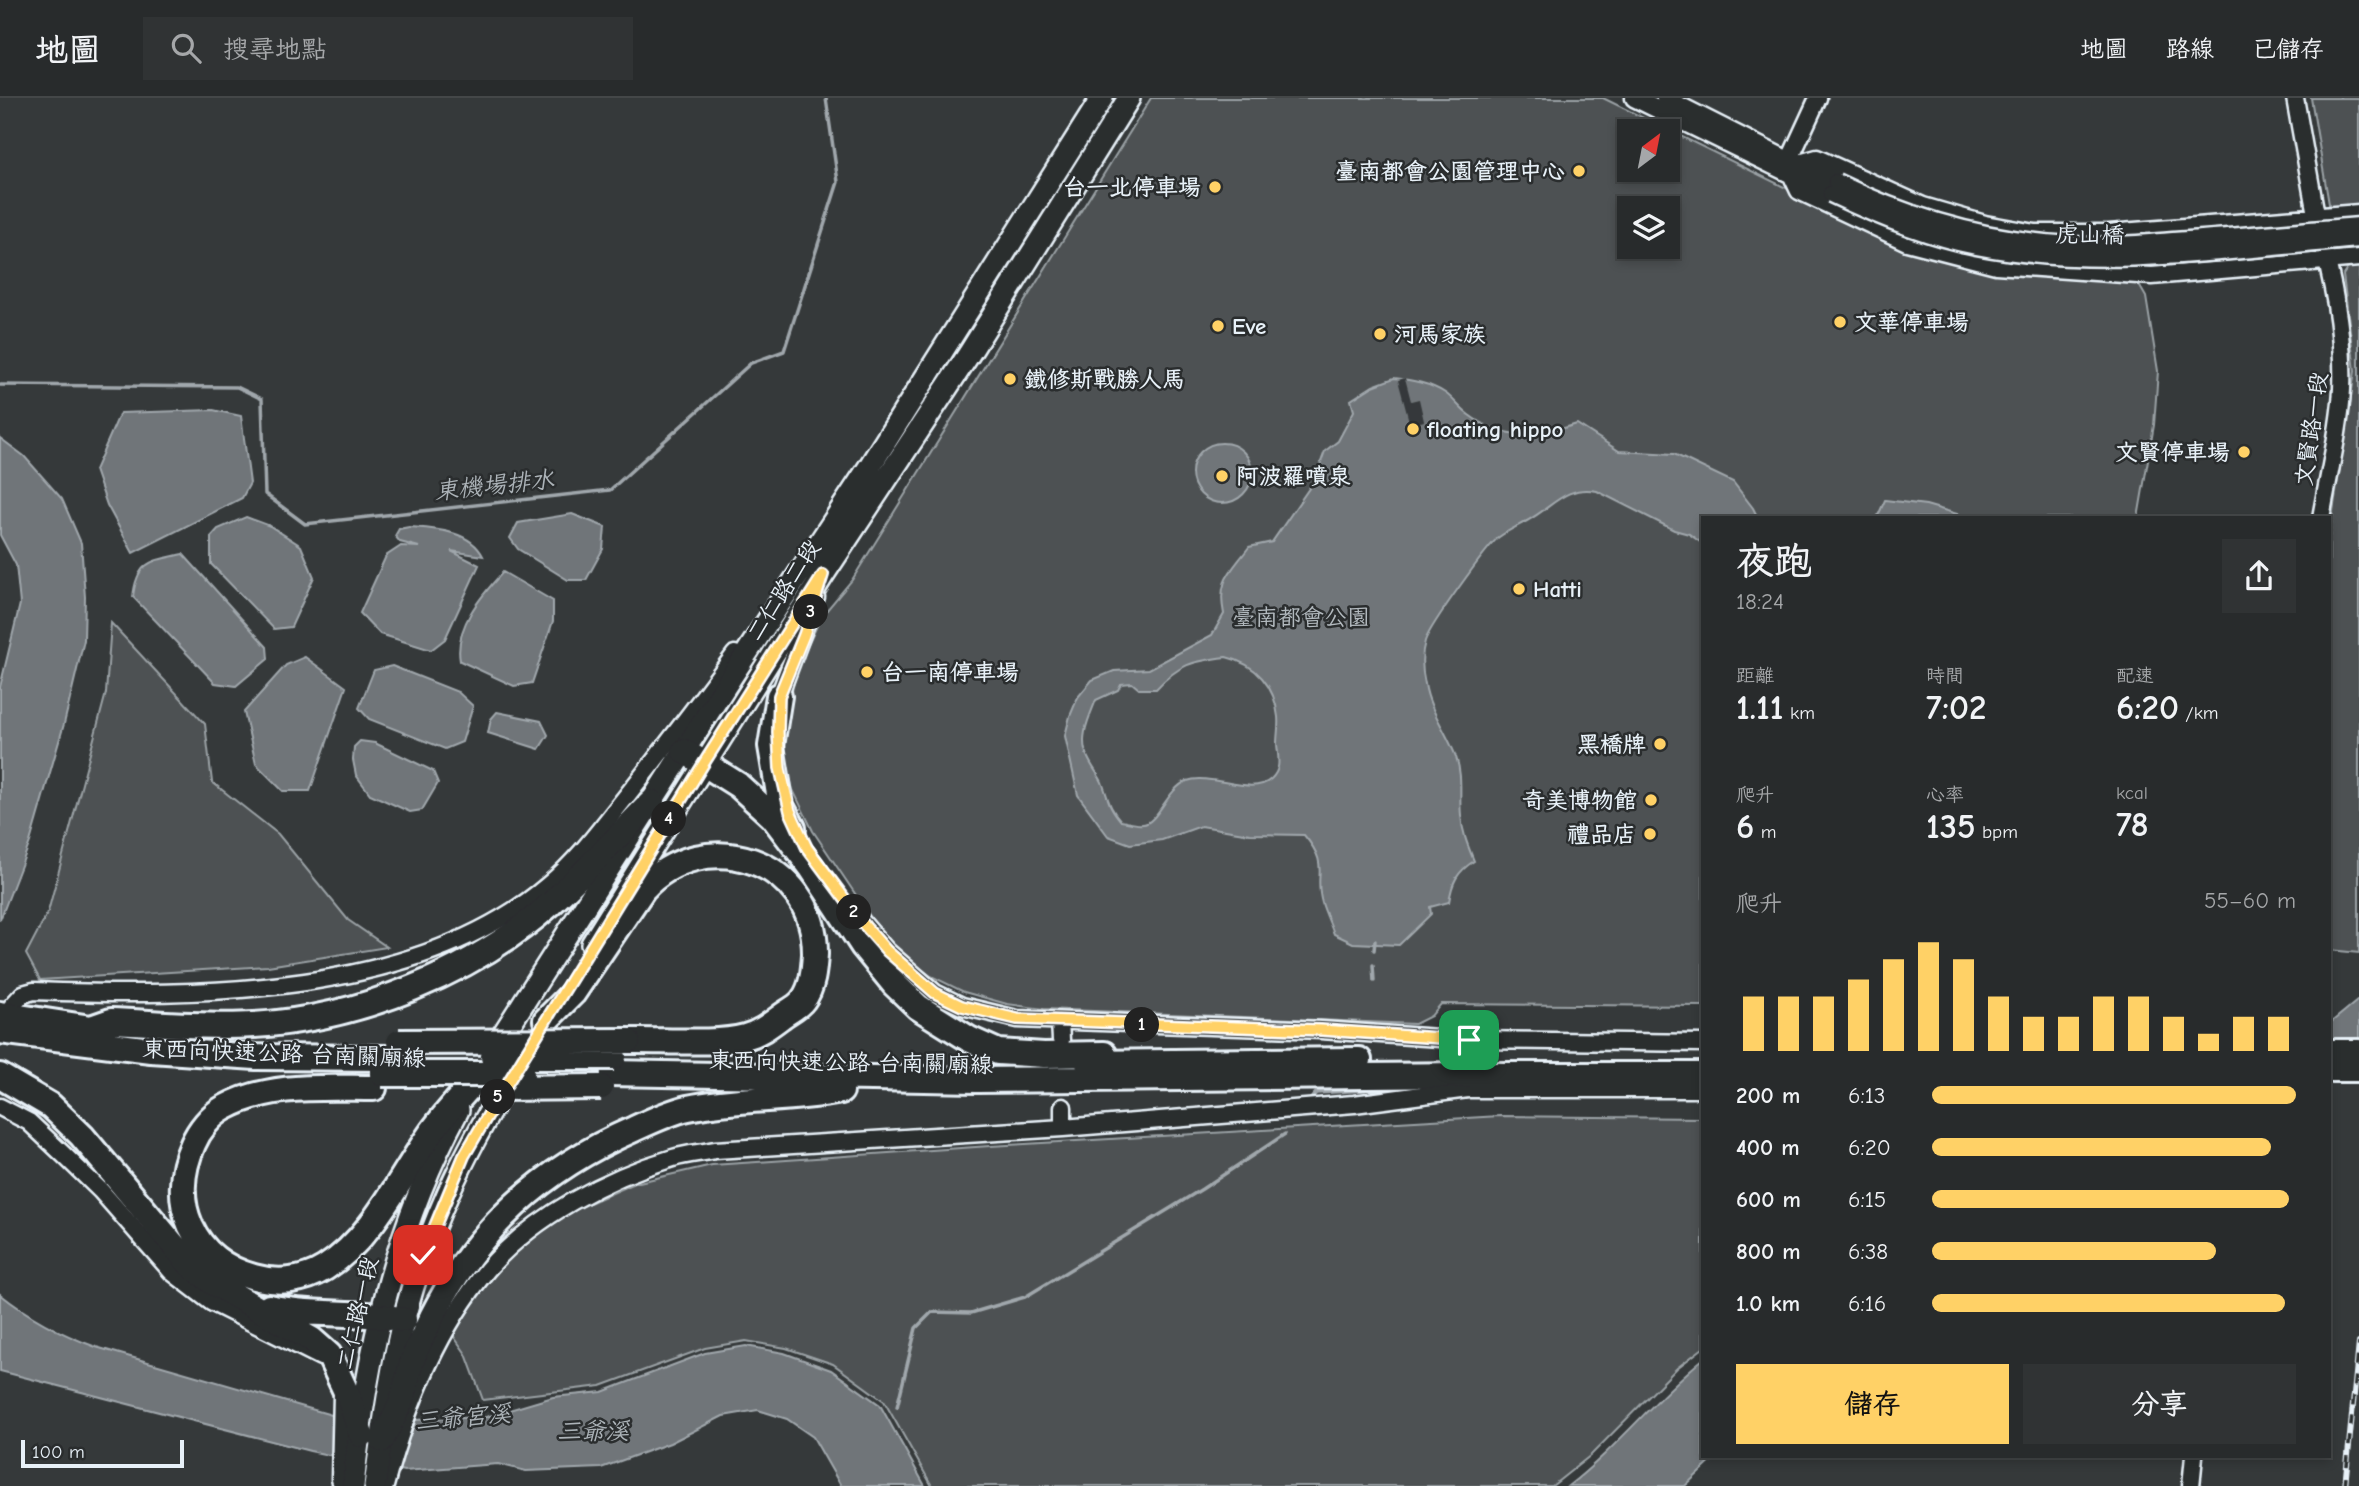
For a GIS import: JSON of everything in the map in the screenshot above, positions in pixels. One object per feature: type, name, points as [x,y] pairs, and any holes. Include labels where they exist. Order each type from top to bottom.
[{"type":"highway","points":[[779,696],[771,747],[776,784],[782,806],[811,867]]},
{"type":"highway","points":[[694,757],[738,785],[773,817],[811,867],[863,946],[894,984],[918,1007],[969,1039],[998,1052],[1245,1060]]},
{"type":"highway","points":[[91,1028],[111,1021],[230,1025],[289,1022],[401,991],[475,958],[504,940],[550,904],[652,802]]},
{"type":"highway","points":[[546,1020],[573,993],[643,889],[655,876],[671,866],[705,855],[743,858],[778,874],[793,888],[812,922],[815,942],[811,983],[803,1002],[764,1030],[744,1037],[714,1040],[614,1065]]},
{"type":"highway","points":[[6,1010],[91,1028],[229,1039],[387,1065],[614,1065],[841,1091],[978,1095],[1118,1090],[1140,1080]]},
{"type":"highway","name":"東西向快速公路 台南關廟線","points":[[0,1031],[151,1051],[387,1065]]},
{"type":"highway","name":"東西向快速公路 台南關廟線","points":[[0,1048],[90,1060],[241,1072],[387,1065],[981,1065],[1245,1060],[1387,1079]]},
{"type":"highway","points":[[2331,1052],[2359,1052]]},
{"type":"highway","name":"東西向快速公路 台南關廟線","points":[[614,1065],[977,1080],[1387,1079],[1469,1066],[1701,1058]]},
{"type":"highway","points":[[387,1065],[305,1088],[270,1091],[241,1100],[221,1109],[208,1121],[187,1157],[183,1199],[197,1239],[210,1254],[226,1267],[262,1280],[303,1279],[323,1269],[357,1241],[431,1134],[473,1083]]},
{"type":"highway","name":"東西向快速公路 台南關廟線","points":[[1469,1066],[1701,1075]]},
{"type":"highway","points":[[2331,1069],[2359,1069]]},
{"type":"highway","points":[[0,1076],[51,1106],[107,1164],[190,1265],[213,1283],[312,1339],[329,1355],[371,1438],[400,1403],[414,1355],[454,1279],[474,1249],[524,1195],[562,1166],[612,1138],[685,1108],[729,1101],[807,1098],[841,1091]]},
{"type":"highway","points":[[242,1298],[300,1312],[392,1318]]},
{"type":"main road","name":"二仁路二段","points":[[488,1115],[546,1020],[694,757],[868,469],[1102,98]]},
{"type":"main road","name":"二仁路二段","points":[[473,1083],[652,802],[694,757],[823,575],[968,354],[1129,98]]},
{"type":"main road","name":"二仁路一段","points":[[400,1403],[392,1318],[399,1246],[418,1192],[473,1083]]},
{"type":"main road","name":"二仁路一段","points":[[352,1396],[423,1255],[464,1156],[488,1115]]},
{"type":"main road","points":[[348,1478],[371,1438]]},
{"type":"main road","points":[[371,1438],[381,1481]]},
{"type":"street","points":[[1634,98],[1792,166],[1817,158],[1923,206],[1985,224],[2035,233],[2109,233],[2359,213]]},
{"type":"street","points":[[1665,98],[1834,188]]},
{"type":"street","points":[[1818,98],[1792,166],[1799,191],[1907,242],[1996,265],[2152,276],[2359,258]]},
{"type":"street","name":"文賢路一段","points":[[2295,98],[2316,217],[2327,262],[2343,367],[2342,393],[2321,516]]},
{"type":"street","name":"虎山橋","points":[[1834,188],[1944,225],[2021,241],[2073,245],[2181,241],[2359,227]]},
{"type":"street","name":"虎山橋","points":[[1834,188],[1867,212],[1940,238],[2020,254],[2072,258],[2134,257],[2359,239]]},
{"type":"street","points":[[2337,215],[2359,227]]},
{"type":"street","points":[[6,1010],[23,994],[34,991],[199,991],[276,986],[366,972],[463,939],[524,904],[548,886],[587,847],[755,626],[857,475],[868,469]]},
{"type":"street","points":[[823,575],[804,635],[779,696],[780,768],[790,811],[807,848],[865,926],[911,974],[944,997],[962,1006],[1017,1019],[1388,1034],[1469,1066],[1701,1089]]},
{"type":"street","points":[[1060,1021],[1061,1040]]},
{"type":"street","points":[[381,1481],[400,1403],[432,1360],[463,1301],[488,1268],[518,1239],[564,1206],[609,1183],[673,1158],[715,1150],[1063,1128],[1469,1066],[1701,1043]]},
{"type":"street","points":[[0,1107],[29,1122],[64,1155],[101,1191],[172,1272],[211,1302],[321,1357],[352,1396],[348,1478]]},
{"type":"street","points":[[1063,1107],[1063,1128]]},
{"type":"street","points":[[2191,1486],[2194,1458]]},
{"type":"green space","name":"臺南都會公園","points":[[1151,98],[1603,98],[1646,119],[1617,119],[1617,182],[1680,182],[1680,136],[1896,242],[1979,268],[2065,278],[2124,277],[2139,285],[2146,297],[2158,371],[2154,425],[2138,516],[1701,516],[1701,1006],[1441,1004],[1431,1016],[1415,1024],[1044,1009],[1007,1004],[964,992],[931,976],[900,953],[874,922],[813,831],[793,790],[784,753],[783,731],[797,669],[821,617],[852,580]]},
{"type":"green space","points":[[2311,98],[2359,98],[2359,206],[2330,210]]},
{"type":"green space","points":[[2349,266],[2359,267],[2359,953],[2331,950],[2331,524],[2355,371],[2343,275]]},
{"type":"green space","points":[[111,623],[205,724],[212,782],[278,834],[348,920],[387,947],[268,966],[40,980],[26,954],[48,912],[106,693]]},
{"type":"green space","points":[[1500,1116],[1701,1118],[1701,1350],[1677,1368],[1591,1455],[1552,1486],[932,1486],[884,1401],[833,1364],[786,1348],[746,1341],[705,1348],[601,1386],[483,1400],[466,1354],[452,1334],[489,1277],[522,1242],[558,1217],[635,1183],[712,1165]]},
{"type":"water","points":[[1394,378],[1427,384],[1445,393],[1466,413],[1482,423],[1508,433],[1535,434],[1577,424],[1619,451],[1674,454],[1733,482],[1757,516],[1701,516],[1701,543],[1689,534],[1674,530],[1597,491],[1576,491],[1560,498],[1493,543],[1437,620],[1425,641],[1422,657],[1427,694],[1458,764],[1462,821],[1474,861],[1456,878],[1449,902],[1430,907],[1431,914],[1399,945],[1353,943],[1334,934],[1323,907],[1317,855],[1304,835],[1250,834],[1201,826],[1162,840],[1130,844],[1108,836],[1078,795],[1065,736],[1078,697],[1092,680],[1114,671],[1149,669],[1212,635],[1224,614],[1222,593],[1231,571],[1249,547],[1272,542],[1314,481],[1325,451],[1338,441],[1354,411],[1351,400],[1373,386]],"holes":[[[1226,657],[1246,665],[1268,686],[1276,706],[1279,763],[1271,779],[1253,786],[1208,779],[1187,781],[1174,791],[1148,822],[1138,824],[1121,821],[1111,807],[1102,782],[1085,751],[1084,736],[1096,700],[1118,690],[1121,684],[1132,683],[1139,689],[1156,689],[1172,674],[1195,662]]]},
{"type":"water","points":[[213,410],[241,416],[250,483],[242,498],[133,553],[107,505],[95,470],[120,413]]},
{"type":"water","points":[[0,438],[24,456],[62,499],[81,543],[85,597],[84,640],[64,724],[30,842],[0,920],[0,687],[20,604],[16,565],[0,535]]},
{"type":"water","name":"阿波羅噴泉","points":[[1216,443],[1228,443],[1247,456],[1252,473],[1250,485],[1239,498],[1228,503],[1216,503],[1197,490],[1192,479],[1192,467],[1205,448]]},
{"type":"water","points":[[1885,500],[1926,505],[1964,516],[1878,516]]},
{"type":"water","points":[[572,514],[605,527],[603,549],[586,580],[568,580],[518,549],[510,538],[518,523]]},
{"type":"water","points":[[246,517],[270,526],[301,546],[314,577],[291,627],[274,629],[211,564],[211,537],[218,529]]},
{"type":"water","points":[[409,527],[451,532],[470,541],[483,556],[451,551],[479,565],[445,639],[431,650],[380,634],[360,613],[386,556],[401,546],[419,547],[400,542],[395,536],[399,529]]},
{"type":"water","points":[[183,554],[267,647],[268,659],[236,686],[215,683],[133,597],[142,569],[163,558]]},
{"type":"water","points":[[503,572],[553,601],[553,621],[532,683],[514,686],[460,661],[459,648],[465,624],[486,591]]},
{"type":"water","points":[[305,657],[346,687],[310,791],[283,791],[256,764],[244,712],[286,665]]},
{"type":"water","points":[[392,666],[458,692],[473,706],[462,742],[445,749],[369,719],[359,708],[374,670]]},
{"type":"water","points":[[497,712],[541,721],[548,735],[539,749],[488,733],[491,719]]},
{"type":"water","points":[[360,741],[375,743],[433,771],[438,783],[422,810],[410,812],[370,794],[356,775],[353,760],[354,747]]},
{"type":"water","points":[[2359,1001],[2359,1055],[2331,1075],[2331,1022]]},
{"type":"water","name":"三爺溪","points":[[0,1294],[46,1325],[96,1347],[335,1416],[413,1420],[486,1417],[553,1397],[602,1392],[705,1353],[746,1346],[784,1353],[831,1370],[880,1405],[925,1486],[841,1486],[813,1437],[787,1419],[758,1410],[723,1416],[670,1443],[601,1468],[526,1471],[498,1464],[404,1471],[310,1451],[0,1371]]},
{"type":"water","points":[[1701,1361],[1701,1458],[1715,1458],[1685,1486],[1568,1486],[1603,1456]]},
{"type":"pier","points":[[1405,378],[1411,401],[1419,399],[1424,421],[1410,425],[1398,380]]},
{"type":"waterway","name":"東機場排水","points":[[0,385],[237,387],[262,399],[265,494],[305,524],[610,490],[751,363],[784,351],[838,182],[826,98]]},
{"type":"waterway","points":[[1374,950],[1375,941]]},
{"type":"waterway","points":[[1373,965],[1374,981]]},
{"type":"waterway","points":[[1309,1101],[1316,1093],[1365,1090]]},
{"type":"waterway","points":[[897,1407],[916,1328],[932,1312],[971,1313],[1025,1297],[1202,1189],[1285,1134]]},
{"type":"railway","points":[[2345,1486],[2359,1343]]},
{"type":"place","name":"臺南都會公園管理中心","points":[[1579,171]]},
{"type":"place","name":"台一北停車場","points":[[1215,187]]},
{"type":"place","name":"文華停車場","points":[[1840,322]]},
{"type":"place","name":"Eve","points":[[1218,326]]},
{"type":"place","name":"河馬家族","points":[[1380,334]]},
{"type":"place","name":"鐵修斯戰勝人馬","points":[[1010,379]]},
{"type":"place","name":"floating hippo","points":[[1413,429]]},
{"type":"place","name":"文賢停車場","points":[[2244,452]]},
{"type":"place","name":"阿波羅噴泉","points":[[1222,476]]},
{"type":"place","name":"Hatti","points":[[1519,589]]},
{"type":"place","name":"台一南停車場","points":[[867,672]]},
{"type":"place","name":"黑橋牌","points":[[1660,744]]},
{"type":"place","name":"奇美博物館","points":[[1651,800]]},
{"type":"place","name":"禮品店","points":[[1650,834]]},
{"type":"route","points":[[423,1255],[464,1156],[488,1115],[823,575],[804,635],[779,696],[780,768],[790,811],[807,848],[865,926],[911,974],[935,993],[962,1006],[1017,1019],[1150,1026],[1321,1030],[1469,1040]]},
{"type":"water label","name":"三爺宮溪","points":[[463,1417]]}]
